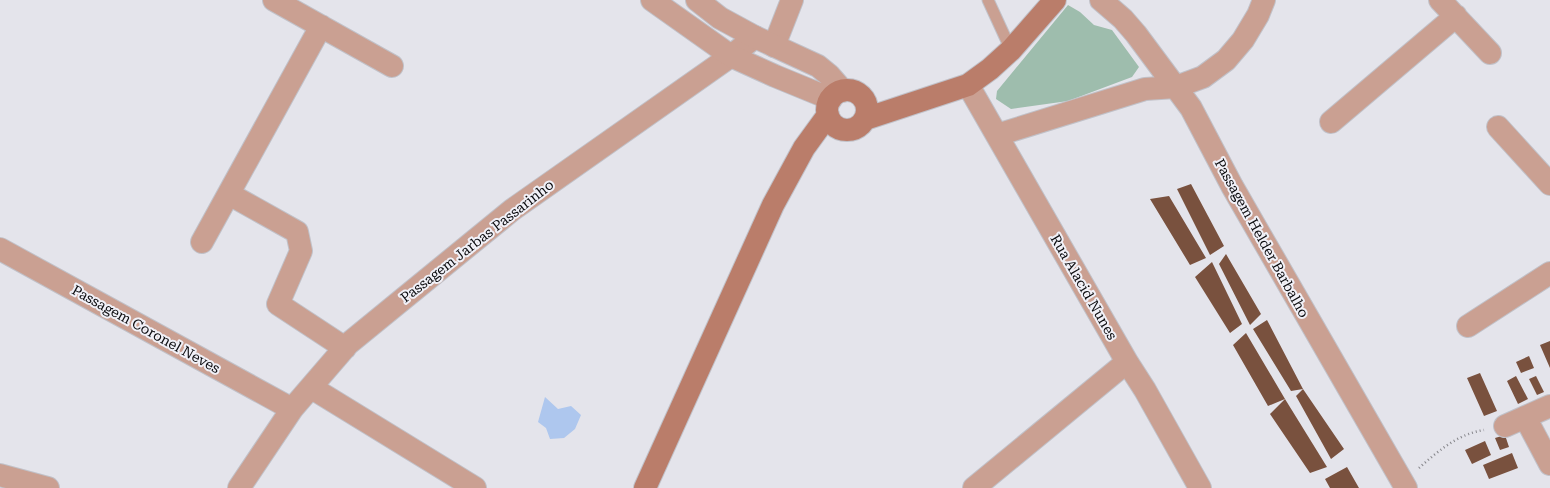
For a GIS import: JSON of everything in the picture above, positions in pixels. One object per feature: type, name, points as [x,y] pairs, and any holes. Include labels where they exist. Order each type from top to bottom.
[{"type":"main road","points":[[865,109],[927,98],[968,85],[990,69],[1011,50],[1055,0]]},
{"type":"main road","points":[[645,488],[773,205],[804,148],[835,108],[851,91],[858,94],[865,109],[858,127],[849,130],[835,108]]},
{"type":"street","points":[[274,0],[392,66]]},
{"type":"street","points":[[652,0],[731,56],[775,76],[835,108]]},
{"type":"street","points":[[696,0],[720,18],[765,42],[818,66],[829,75],[835,108]]},
{"type":"street","points":[[765,42],[792,0]]},
{"type":"street","name":"Passagem Helder Barbalho","points":[[1101,0],[1123,19],[1136,34],[1192,108],[1232,186],[1404,485]]},
{"type":"street","points":[[997,135],[1145,89],[1176,87],[1203,77],[1226,60],[1242,40],[1258,15],[1264,0]]},
{"type":"street","points":[[1440,0],[1490,53]]},
{"type":"street","points":[[1331,122],[1456,16]]},
{"type":"street","points":[[202,242],[321,26]]},
{"type":"street","name":"Passagem Jarbas Passarinho","points":[[239,488],[292,409],[312,388],[345,348],[401,300],[512,210],[731,56],[765,42]]},
{"type":"street","name":"Rua Alacid Nunes","points":[[968,85],[1127,362],[1146,390],[1200,488]]},
{"type":"street","points":[[1498,127],[1550,184]]},
{"type":"street","points":[[229,194],[297,232],[301,251],[278,304],[345,348]]},
{"type":"street","name":"Passagem Coronel Neves","points":[[0,249],[292,409]]},
{"type":"street","points":[[1468,326],[1550,273]]},
{"type":"street","points":[[974,488],[1127,362]]},
{"type":"street","points":[[312,388],[475,488]]},
{"type":"street","points":[[1505,426],[1550,406]]},
{"type":"street","points":[[1525,417],[1550,464]]},
{"type":"street","points":[[0,475],[48,488]]},
{"type":"lane","points":[[988,0],[1011,50]]},
{"type":"path","points":[[1404,485],[1446,445],[1478,431],[1505,426]]},
{"type":"green space","points":[[1068,5],[1080,12],[1094,25],[1112,30],[1139,67],[1132,77],[1068,101],[1011,109],[996,99],[997,91]]},
{"type":"water","points":[[545,397],[558,409],[571,406],[581,415],[575,429],[564,438],[550,439],[546,428],[538,422]]},
{"type":"building","points":[[1191,184],[1224,246],[1210,255],[1177,189]]},
{"type":"building","points":[[1169,196],[1206,258],[1190,265],[1150,199]]},
{"type":"building","points":[[1226,254],[1261,314],[1250,325],[1219,264]]},
{"type":"building","points":[[1212,262],[1242,324],[1230,333],[1195,277]]},
{"type":"building","points":[[1267,320],[1303,389],[1291,391],[1253,329]]},
{"type":"building","points":[[1246,333],[1285,399],[1268,406],[1233,345]]},
{"type":"building","points":[[1550,341],[1550,368],[1540,345]]},
{"type":"building","points":[[1529,356],[1534,368],[1521,373],[1516,362]]},
{"type":"building","points":[[1480,373],[1497,411],[1484,416],[1467,378]]},
{"type":"building","points":[[1516,376],[1528,399],[1518,404],[1507,381]]},
{"type":"building","points":[[1536,376],[1544,392],[1537,395],[1529,379]]},
{"type":"building","points":[[1303,389],[1344,449],[1331,459],[1296,396]]},
{"type":"building","points":[[1285,399],[1327,467],[1310,473],[1270,414]]},
{"type":"building","points":[[1505,435],[1509,447],[1500,450],[1495,438]]},
{"type":"building","points":[[1485,441],[1491,455],[1472,464],[1465,450]]},
{"type":"building","points":[[1512,453],[1518,468],[1489,479],[1483,465]]},
{"type":"building","points":[[1347,467],[1359,488],[1330,488],[1325,479]]}]
